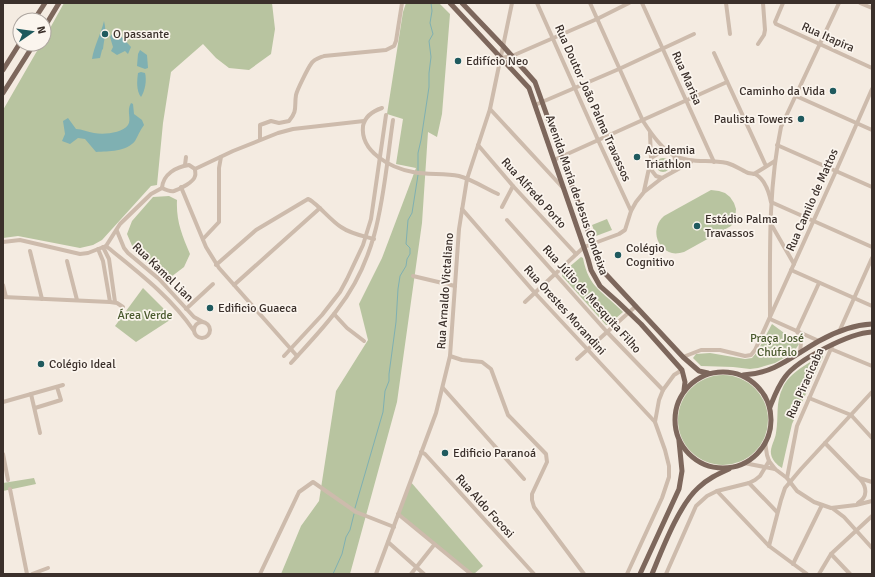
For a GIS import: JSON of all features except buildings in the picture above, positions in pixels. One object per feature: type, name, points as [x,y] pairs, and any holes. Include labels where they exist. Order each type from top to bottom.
[{"type":"main road","points":[[39,12],[45,3]]},
{"type":"main road","points":[[52,15],[59,3]]},
{"type":"main road","name":"Avenida Maria de Jesus Condeixa","points":[[450,3],[529,88],[595,280],[629,312],[682,370]]},
{"type":"main road","name":"Avenida Maria de Jesus Condeixa","points":[[462,3],[535,82],[602,270],[683,357],[699,371],[708,373]]},
{"type":"main road","points":[[469,23],[477,26],[480,22]]},
{"type":"main road","points":[[3,69],[14,52]]},
{"type":"main road","points":[[3,93],[29,52]]},
{"type":"main road","points":[[742,375],[752,375],[768,371],[800,354],[819,341],[850,327],[872,324]]},
{"type":"main road","points":[[770,407],[778,388],[786,375],[798,364],[849,337],[865,332],[872,332]]},
{"type":"main road","points":[[682,370],[685,382],[684,390]]},
{"type":"main road","points":[[640,574],[679,488],[682,471],[675,414],[679,399],[684,390],[691,383],[708,373],[720,371],[742,375],[752,380],[760,388],[770,407],[771,428],[765,442],[758,453],[744,463],[730,468],[709,479],[692,494],[679,515],[652,574]]},
{"type":"main road","points":[[679,440],[688,452],[699,462],[713,467],[730,468]]},
{"type":"street","points":[[260,139],[260,125],[271,121],[278,123],[289,121],[292,117],[296,108],[296,94],[311,64],[317,58],[386,50],[394,46],[402,3]]},
{"type":"street","name":"Rua Arnaldo Victaliano","points":[[376,574],[436,413],[443,388],[450,356],[455,286],[466,179],[490,109],[512,3]]},
{"type":"street","name":"Rua Doutor João Palma Travassos","points":[[538,3],[631,211]]},
{"type":"street","points":[[590,3],[643,121],[650,132],[668,151],[674,155],[692,162],[714,162],[728,164],[748,173],[754,174],[760,178],[768,189],[771,202]]},
{"type":"street","points":[[501,58],[512,56],[597,19],[629,3]]},
{"type":"street","name":"Rua Marisa","points":[[642,3],[714,162]]},
{"type":"street","points":[[726,3],[730,34]]},
{"type":"street","points":[[758,44],[765,30],[763,3]]},
{"type":"street","name":"Rua Itapira","points":[[783,3],[775,22],[776,24],[872,68]]},
{"type":"street","points":[[819,341],[770,319],[771,202],[777,145],[781,127],[839,3]]},
{"type":"street","points":[[860,3],[872,8]]},
{"type":"street","points":[[535,105],[543,103],[620,69],[694,34]]},
{"type":"street","points":[[714,53],[766,166]]},
{"type":"street","points":[[554,160],[727,82]]},
{"type":"street","name":"Rua Camilo de Mattos","points":[[683,357],[701,350],[710,349],[745,356],[751,355],[755,350],[872,89]]},
{"type":"street","points":[[796,96],[872,130]]},
{"type":"street","points":[[382,108],[369,115],[364,121],[363,131],[364,139],[370,149],[387,162],[412,172],[459,176],[498,194]]},
{"type":"street","points":[[490,109],[565,191]]},
{"type":"street","points":[[284,356],[322,315],[340,292],[366,236],[371,219],[386,115]]},
{"type":"street","points":[[291,363],[334,314],[362,269],[374,239],[379,220],[393,120]]},
{"type":"street","points":[[195,169],[260,139],[293,129],[364,121]]},
{"type":"street","points":[[644,192],[651,159],[650,132]]},
{"type":"street","name":"Rua Alfredo Porto","points":[[478,144],[513,186],[576,254]]},
{"type":"street","points":[[777,145],[872,187]]},
{"type":"street","points":[[651,159],[659,153],[668,151]]},
{"type":"street","points":[[673,172],[676,164],[674,155]]},
{"type":"street","points":[[185,166],[186,157]]},
{"type":"street","points":[[203,239],[219,222],[219,168],[221,157]]},
{"type":"street","points":[[212,161],[219,168]]},
{"type":"street","points":[[754,174],[775,161]]},
{"type":"street","points":[[525,302],[584,247],[619,234],[625,230],[631,211],[644,192],[662,178],[692,162]]},
{"type":"street","points":[[189,165],[195,169],[196,176],[192,182],[175,191],[168,191],[162,188],[162,180],[179,168],[189,165]]},
{"type":"street","points":[[649,167],[656,176],[662,178]]},
{"type":"street","points":[[502,207],[513,186]]},
{"type":"street","points":[[181,187],[209,254],[216,265],[297,356]]},
{"type":"street","points":[[3,242],[20,240],[80,254],[103,248],[117,231],[120,224],[151,194],[162,188]]},
{"type":"street","points":[[216,265],[256,230],[304,200],[311,200],[333,222],[342,228],[374,239]]},
{"type":"street","points":[[771,202],[872,246]]},
{"type":"street","points":[[234,285],[320,208]]},
{"type":"street","name":"Rua Orestes Morandini","points":[[462,209],[535,293],[655,422]]},
{"type":"street","name":"Rua Júlio de Mesquita Filho","points":[[507,220],[607,332],[663,390]]},
{"type":"street","points":[[771,223],[794,264]]},
{"type":"street","name":"Rua Kamel Lian","points":[[117,231],[124,248],[159,279],[194,317],[203,322]]},
{"type":"street","points":[[103,248],[104,269],[112,302]]},
{"type":"street","points":[[103,248],[109,256],[112,302]]},
{"type":"street","name":"Rua Kamel Lian","points":[[103,248],[154,285],[185,318],[194,331]]},
{"type":"street","points":[[30,251],[42,299]]},
{"type":"street","points":[[839,332],[872,258]]},
{"type":"street","points":[[67,261],[77,300]]},
{"type":"street","points":[[132,268],[137,261]]},
{"type":"street","points":[[104,269],[111,272]]},
{"type":"street","points":[[792,270],[872,306]]},
{"type":"street","points":[[413,276],[455,286]]},
{"type":"street","points":[[154,285],[159,279]]},
{"type":"street","points":[[800,354],[801,342],[797,331],[819,283]]},
{"type":"street","points":[[186,309],[213,284]]},
{"type":"street","points":[[3,285],[4,297],[112,302],[123,307]]},
{"type":"street","points":[[578,359],[636,306]]},
{"type":"street","points":[[334,314],[347,328],[364,341]]},
{"type":"street","points":[[203,322],[209,327],[208,335],[201,338],[196,336],[194,331],[196,324],[203,322]]},
{"type":"street","points":[[832,346],[872,366]]},
{"type":"street","name":"Rua Piracicaba","points":[[787,478],[796,426],[832,346]]},
{"type":"street","points":[[450,356],[462,360],[482,362],[491,369],[508,415],[546,454],[547,462],[532,494],[534,507],[584,574]]},
{"type":"street","points":[[627,574],[667,486],[669,466],[666,450],[655,422],[659,400],[663,390],[674,375],[682,370]]},
{"type":"street","points":[[3,402],[63,385]]},
{"type":"street","points":[[35,408],[61,400],[57,387]]},
{"type":"street","points":[[443,388],[524,479]]},
{"type":"street","points":[[769,546],[786,487],[787,478],[825,443],[872,392]]},
{"type":"street","points":[[31,394],[40,433]]},
{"type":"street","points":[[809,398],[851,415],[872,438]]},
{"type":"street","points":[[765,442],[765,449],[769,461],[775,469],[787,478],[797,491],[822,505],[831,508],[844,517],[872,548]]},
{"type":"street","points":[[825,443],[849,467],[865,486],[866,491],[864,497],[856,505]]},
{"type":"street","name":"Rua Aldo Focosi","points":[[421,452],[534,574]]},
{"type":"street","points":[[3,454],[8,480]]},
{"type":"street","points":[[666,574],[696,506],[717,491],[749,483],[760,476],[769,461]]},
{"type":"street","points":[[744,463],[775,469]]},
{"type":"street","points":[[786,487],[787,478]]},
{"type":"street","points":[[859,478],[872,482]]},
{"type":"street","points":[[260,574],[300,492],[313,482],[355,511],[394,527]]},
{"type":"street","points":[[749,483],[778,512]]},
{"type":"street","points":[[10,489],[27,574]]},
{"type":"street","points":[[717,491],[769,546],[807,574]]},
{"type":"street","points":[[831,508],[856,505],[872,501]]},
{"type":"street","points":[[793,564],[822,505]]},
{"type":"street","points":[[398,514],[471,574]]},
{"type":"street","points":[[818,574],[831,554],[872,516]]},
{"type":"street","points":[[388,542],[424,574]]},
{"type":"street","points":[[411,574],[434,544]]},
{"type":"street","points":[[831,554],[850,574]]},
{"type":"street","points":[[32,574],[48,568]]},
{"type":"green space","points":[[64,3],[272,3],[275,29],[271,54],[249,70],[229,68],[216,58],[203,44],[171,72],[163,123],[157,185],[151,186],[102,240],[93,245],[80,248],[18,236],[3,238],[3,110],[36,52],[52,52],[52,25]]},
{"type":"green space","points":[[406,3],[439,3],[450,14],[442,114],[437,137],[428,132],[422,223],[397,402],[350,574],[281,574],[301,526],[319,501],[336,391],[368,340],[359,304],[382,258],[416,168],[396,164],[403,119],[387,114],[403,12]]},
{"type":"green space","points":[[663,158],[668,160],[670,165],[668,170],[663,172],[658,170],[656,165],[658,160]]},
{"type":"green space","points":[[711,190],[725,193],[734,203],[736,209],[735,221],[731,226],[684,252],[674,253],[662,247],[656,231],[657,226],[664,216]]},
{"type":"green space","points":[[169,196],[177,200],[182,234],[190,254],[184,267],[167,280],[133,248],[127,234],[132,221],[153,197]]},
{"type":"green space","points":[[607,219],[612,230],[596,236],[592,225]]},
{"type":"green space","points":[[581,257],[583,258],[589,277],[593,283],[623,312],[608,325],[606,325],[562,276],[562,273]]},
{"type":"green space","name":"Área Verde","points":[[143,288],[173,318],[136,342],[115,326]]},
{"type":"green space","name":"Praça José Chúfalo","points":[[772,324],[799,344],[793,353],[775,363],[750,369],[701,366],[693,358],[696,354],[710,353],[745,359],[752,358],[757,352]]},
{"type":"green space","points":[[823,355],[823,357],[792,424],[782,468],[774,460],[771,451],[777,427],[778,404],[783,387],[790,377]]},
{"type":"green space","points":[[723,375],[740,379],[755,388],[764,403],[768,420],[764,437],[755,452],[740,461],[723,465],[706,461],[691,452],[682,437],[678,420],[682,403],[691,388],[706,379]]},
{"type":"green space","points":[[34,478],[36,484],[3,491],[3,483]]},
{"type":"green space","points":[[410,481],[483,566],[474,574],[471,574],[398,514]]},
{"type":"water","points":[[104,21],[105,32],[103,49],[100,58],[92,59],[94,49]]},
{"type":"water","points":[[112,34],[119,34],[131,47],[128,54],[125,51],[117,55],[111,51],[113,47],[110,37]]},
{"type":"water","points":[[140,50],[147,55],[148,68],[145,69],[137,66],[138,54]]},
{"type":"water","points":[[138,73],[145,73],[146,79],[145,89],[141,97],[138,92],[137,82]]},
{"type":"water","points":[[131,103],[133,104],[134,114],[142,120],[144,125],[131,145],[117,150],[96,152],[85,139],[78,138],[70,144],[62,141],[65,134],[63,121],[68,118],[76,129],[92,133],[108,133],[122,130],[129,123],[129,109]]},
{"type":"waterway","points":[[418,172],[418,153],[429,87],[431,57],[429,41],[433,34],[430,23],[432,11],[431,3]]},
{"type":"waterway","points":[[355,508],[383,412],[385,391],[389,381],[396,322],[398,289],[400,276],[406,266],[407,259],[410,254],[410,248],[406,244],[408,220],[412,213],[418,175]]},
{"type":"waterway","points":[[333,574],[342,554],[354,514]]},
{"type":"place","name":"O passante","points":[[105,34]]},
{"type":"place","name":"Edifício Neo","points":[[458,61]]},
{"type":"place","name":"Caminho da Vida","points":[[833,91]]},
{"type":"place","name":"Paulista Towers","points":[[801,119]]},
{"type":"place","name":"Academia Triathlon","points":[[637,157]]},
{"type":"place","name":"Estádio Palma Travassos","points":[[697,226]]},
{"type":"place","name":"Colégio Cognitivo","points":[[618,255]]},
{"type":"place","name":"Edificio Guaeca","points":[[210,308]]},
{"type":"place","name":"Colégio Ideal","points":[[41,364]]},
{"type":"place","name":"Edificio Paranoá","points":[[445,453]]}]
